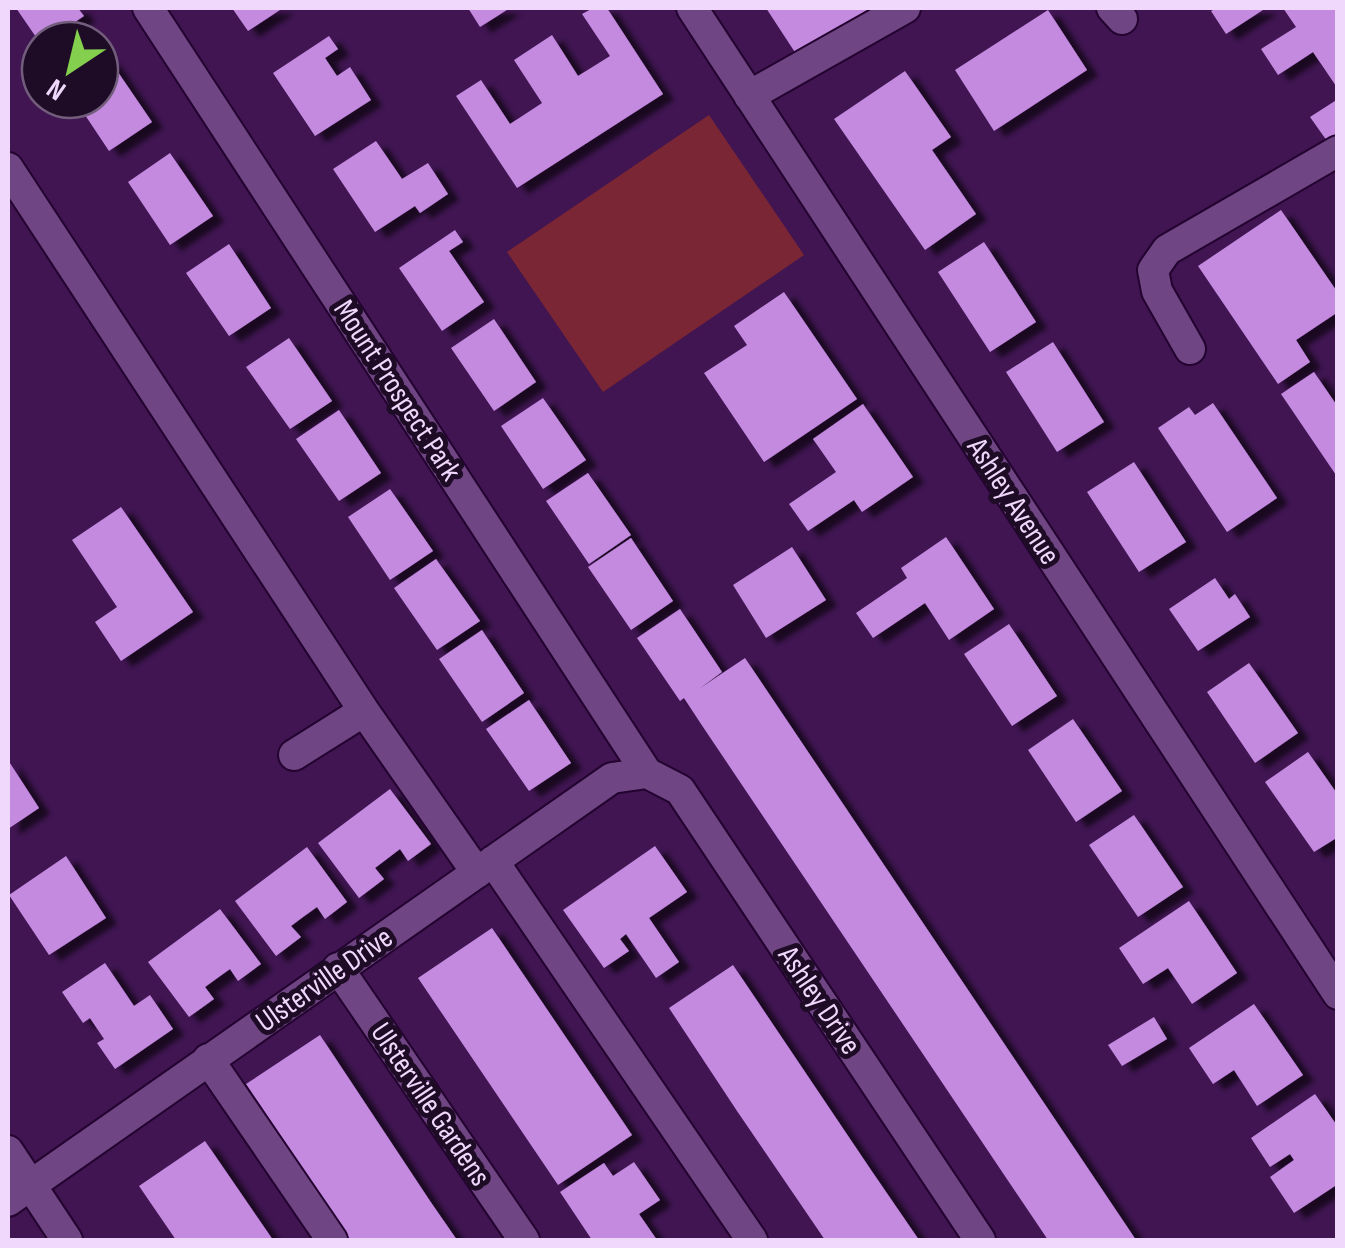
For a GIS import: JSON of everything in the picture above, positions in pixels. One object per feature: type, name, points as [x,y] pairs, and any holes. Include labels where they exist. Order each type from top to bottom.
[{"type":"street","name":"Mount Prospect Park","points":[[148,8],[647,772]]},
{"type":"street","name":"Ashley Avenue","points":[[692,8],[1338,994]]},
{"type":"street","points":[[750,96],[905,8]]},
{"type":"street","points":[[1190,349],[1157,291],[1153,270],[1167,250],[1338,151]]},
{"type":"street","points":[[8,168],[364,711],[486,867],[752,1240]]},
{"type":"street","points":[[294,755],[364,711]]},
{"type":"street","name":"Ulsterville Drive","points":[[19,1194],[612,778],[647,772]]},
{"type":"street","name":"Ashley Drive","points":[[647,772],[680,790],[980,1240]]},
{"type":"street","name":"Ulsterville Gardens","points":[[338,968],[524,1240]]},
{"type":"street","points":[[208,1060],[332,1240]]},
{"type":"street","points":[[8,1152],[19,1194],[67,1240]]},
{"type":"shaded area","points":[[709,115],[804,255],[603,392],[507,252]]},
{"type":"building","points":[[16,8],[78,8],[84,16],[78,20],[24,20]]},
{"type":"building","points":[[232,8],[283,8],[248,31]]},
{"type":"building","points":[[468,8],[510,8],[480,27]]},
{"type":"building","points":[[593,8],[607,8],[663,94],[517,188],[456,96],[481,80],[510,124],[542,103],[514,60],[552,35],[578,76],[610,56],[582,14]]},
{"type":"building","points":[[766,8],[880,8],[800,60]]},
{"type":"building","points":[[1266,8],[1226,34],[1211,11]]},
{"type":"building","points":[[1283,8],[1338,8],[1338,89],[1313,52],[1278,75],[1261,49],[1296,27]]},
{"type":"building","points":[[1048,10],[1087,70],[994,131],[955,70]]},
{"type":"building","points":[[329,36],[338,49],[325,58],[337,76],[350,67],[371,100],[315,136],[273,73]]},
{"type":"building","points":[[905,71],[951,137],[932,150],[976,214],[925,250],[834,119]]},
{"type":"building","points":[[120,75],[152,122],[109,151],[88,120],[120,120]]},
{"type":"building","points":[[1338,99],[1338,134],[1327,141],[1310,117]]},
{"type":"building","points":[[376,141],[402,179],[428,163],[448,194],[420,213],[415,206],[375,232],[333,169]]},
{"type":"building","points":[[170,153],[213,216],[170,245],[128,182]]},
{"type":"building","points":[[1281,210],[1338,293],[1338,312],[1296,340],[1310,362],[1278,384],[1198,266]]},
{"type":"building","points":[[455,230],[463,242],[449,251],[484,302],[442,331],[399,268]]},
{"type":"building","points":[[984,242],[1036,322],[990,352],[938,272]]},
{"type":"building","points":[[229,244],[271,308],[229,336],[186,273]]},
{"type":"building","points":[[784,292],[857,399],[764,462],[704,373],[747,345],[734,326]]},
{"type":"building","points":[[494,319],[536,382],[494,411],[451,348]]},
{"type":"building","points":[[289,338],[332,401],[290,429],[246,367]]},
{"type":"building","points":[[1053,342],[1104,422],[1057,452],[1006,372]]},
{"type":"building","points":[[1314,372],[1338,407],[1338,478],[1281,394]]},
{"type":"building","points":[[543,398],[586,460],[543,489],[501,426]]},
{"type":"building","points":[[1213,403],[1277,498],[1227,532],[1158,428],[1189,407],[1195,415]]},
{"type":"building","points":[[863,404],[913,477],[862,512],[854,500],[808,531],[789,504],[836,472],[813,439]]},
{"type":"building","points":[[339,410],[381,473],[339,501],[296,439]]},
{"type":"building","points":[[1134,462],[1186,542],[1139,572],[1087,492]]},
{"type":"building","points":[[588,473],[631,535],[589,564],[546,501]]},
{"type":"building","points":[[390,489],[433,551],[390,580],[348,517]]},
{"type":"building","points":[[121,507],[193,612],[121,661],[95,622],[117,607],[72,540]]},
{"type":"building","points":[[946,537],[994,609],[949,640],[925,603],[873,638],[856,613],[907,578],[901,568]]},
{"type":"building","points":[[631,538],[673,601],[631,630],[588,567]]},
{"type":"building","points":[[792,547],[826,600],[766,638],[733,585]]},
{"type":"building","points":[[436,559],[480,621],[437,650],[394,588]]},
{"type":"building","points":[[1215,578],[1229,599],[1235,594],[1250,617],[1198,651],[1169,609]]},
{"type":"building","points":[[680,609],[722,672],[699,689],[745,658],[1136,1240],[1048,1240],[684,698],[680,701],[637,638]]},
{"type":"building","points":[[1009,624],[1057,696],[1012,726],[964,654]]},
{"type":"building","points":[[482,630],[524,693],[482,722],[439,659]]},
{"type":"building","points":[[1249,663],[1298,733],[1255,763],[1207,692]]},
{"type":"building","points":[[529,700],[571,763],[529,791],[486,729]]},
{"type":"building","points":[[1073,719],[1122,791],[1076,822],[1028,750]]},
{"type":"building","points":[[1308,752],[1338,795],[1338,837],[1314,852],[1265,782]]},
{"type":"building","points":[[8,760],[39,808],[8,829]]},
{"type":"building","points":[[390,789],[431,844],[408,861],[400,849],[375,868],[384,879],[359,898],[318,843]]},
{"type":"building","points":[[1134,815],[1183,887],[1138,917],[1089,845]]},
{"type":"building","points":[[655,846],[687,892],[649,918],[679,962],[656,978],[626,934],[620,939],[629,951],[604,968],[563,910]]},
{"type":"building","points":[[307,847],[347,902],[325,919],[317,907],[291,926],[301,937],[276,956],[235,901]]},
{"type":"building","points":[[66,856],[106,918],[49,955],[9,895]]},
{"type":"building","points":[[1189,901],[1237,973],[1192,1004],[1168,968],[1143,984],[1119,948]]},
{"type":"building","points":[[220,909],[261,964],[238,981],[230,969],[205,987],[214,999],[189,1017],[148,962]]},
{"type":"building","points":[[492,928],[632,1135],[558,1185],[418,978]]},
{"type":"building","points":[[105,963],[134,1006],[150,995],[173,1029],[115,1069],[97,1043],[104,1039],[90,1018],[83,1023],[62,992]]},
{"type":"building","points":[[733,965],[919,1240],[825,1240],[737,1111],[669,1008]]},
{"type":"building","points":[[1254,1004],[1303,1075],[1257,1106],[1234,1070],[1213,1084],[1189,1048]]},
{"type":"building","points":[[1154,1017],[1167,1039],[1122,1066],[1108,1045]]},
{"type":"building","points":[[320,1035],[457,1240],[350,1240],[246,1084]]},
{"type":"building","points":[[1315,1094],[1338,1127],[1338,1184],[1294,1213],[1270,1177],[1294,1160],[1290,1154],[1270,1167],[1251,1138]]},
{"type":"building","points":[[205,1141],[273,1240],[176,1240],[139,1186]]},
{"type":"building","points":[[634,1162],[660,1200],[639,1214],[657,1240],[592,1240],[560,1192],[604,1163],[613,1176]]}]
